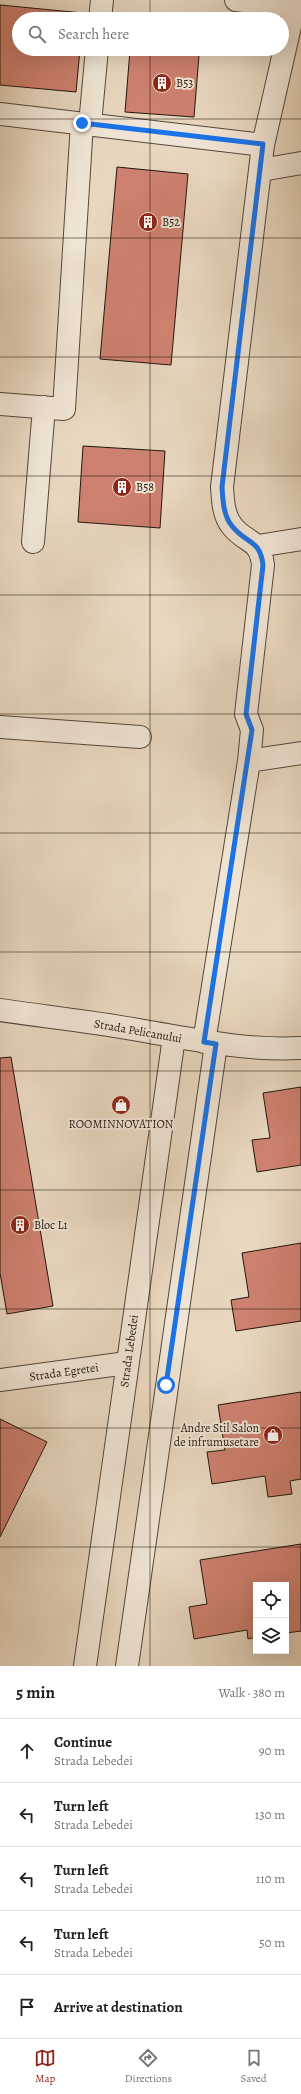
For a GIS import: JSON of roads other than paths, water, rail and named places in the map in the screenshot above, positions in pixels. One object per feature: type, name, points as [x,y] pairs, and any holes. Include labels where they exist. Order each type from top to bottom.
[{"type":"street","points":[[101,12],[102,0]]},
{"type":"street","points":[[236,0],[296,3],[289,33]]},
{"type":"street","points":[[0,404],[64,409],[86,124],[96,56]]},
{"type":"street","points":[[127,1666],[249,761],[252,730],[246,714],[263,565],[262,554],[258,546],[243,538],[231,525],[223,507],[222,487],[263,144],[284,56]]},
{"type":"street","points":[[0,114],[263,144]]},
{"type":"street","points":[[261,170],[301,163]]},
{"type":"street","points":[[33,542],[44,407]]},
{"type":"street","points":[[258,546],[301,539]]},
{"type":"street","points":[[0,733],[140,737]]},
{"type":"street","points":[[249,761],[301,753]]},
{"type":"street","name":"Strada Pelicanului","points":[[0,1010],[98,1023],[210,1043],[263,1049],[301,1048]]},
{"type":"street","name":"Strada Lebedei","points":[[85,1666],[174,1037]]},
{"type":"street","name":"Strada Egretei","points":[[0,1380],[127,1363]]},
{"type":"place","name":"B53","points":[[162,83]]},
{"type":"place","name":"B52","points":[[148,222]]},
{"type":"place","name":"B58","points":[[122,487]]},
{"type":"place","name":"ROOMINNOVATION","points":[[121,1105]]},
{"type":"place","name":"Bloc L1","points":[[20,1225]]},
{"type":"place","name":"Andre Stil Salon de infrumusetare","points":[[273,1435]]}]
